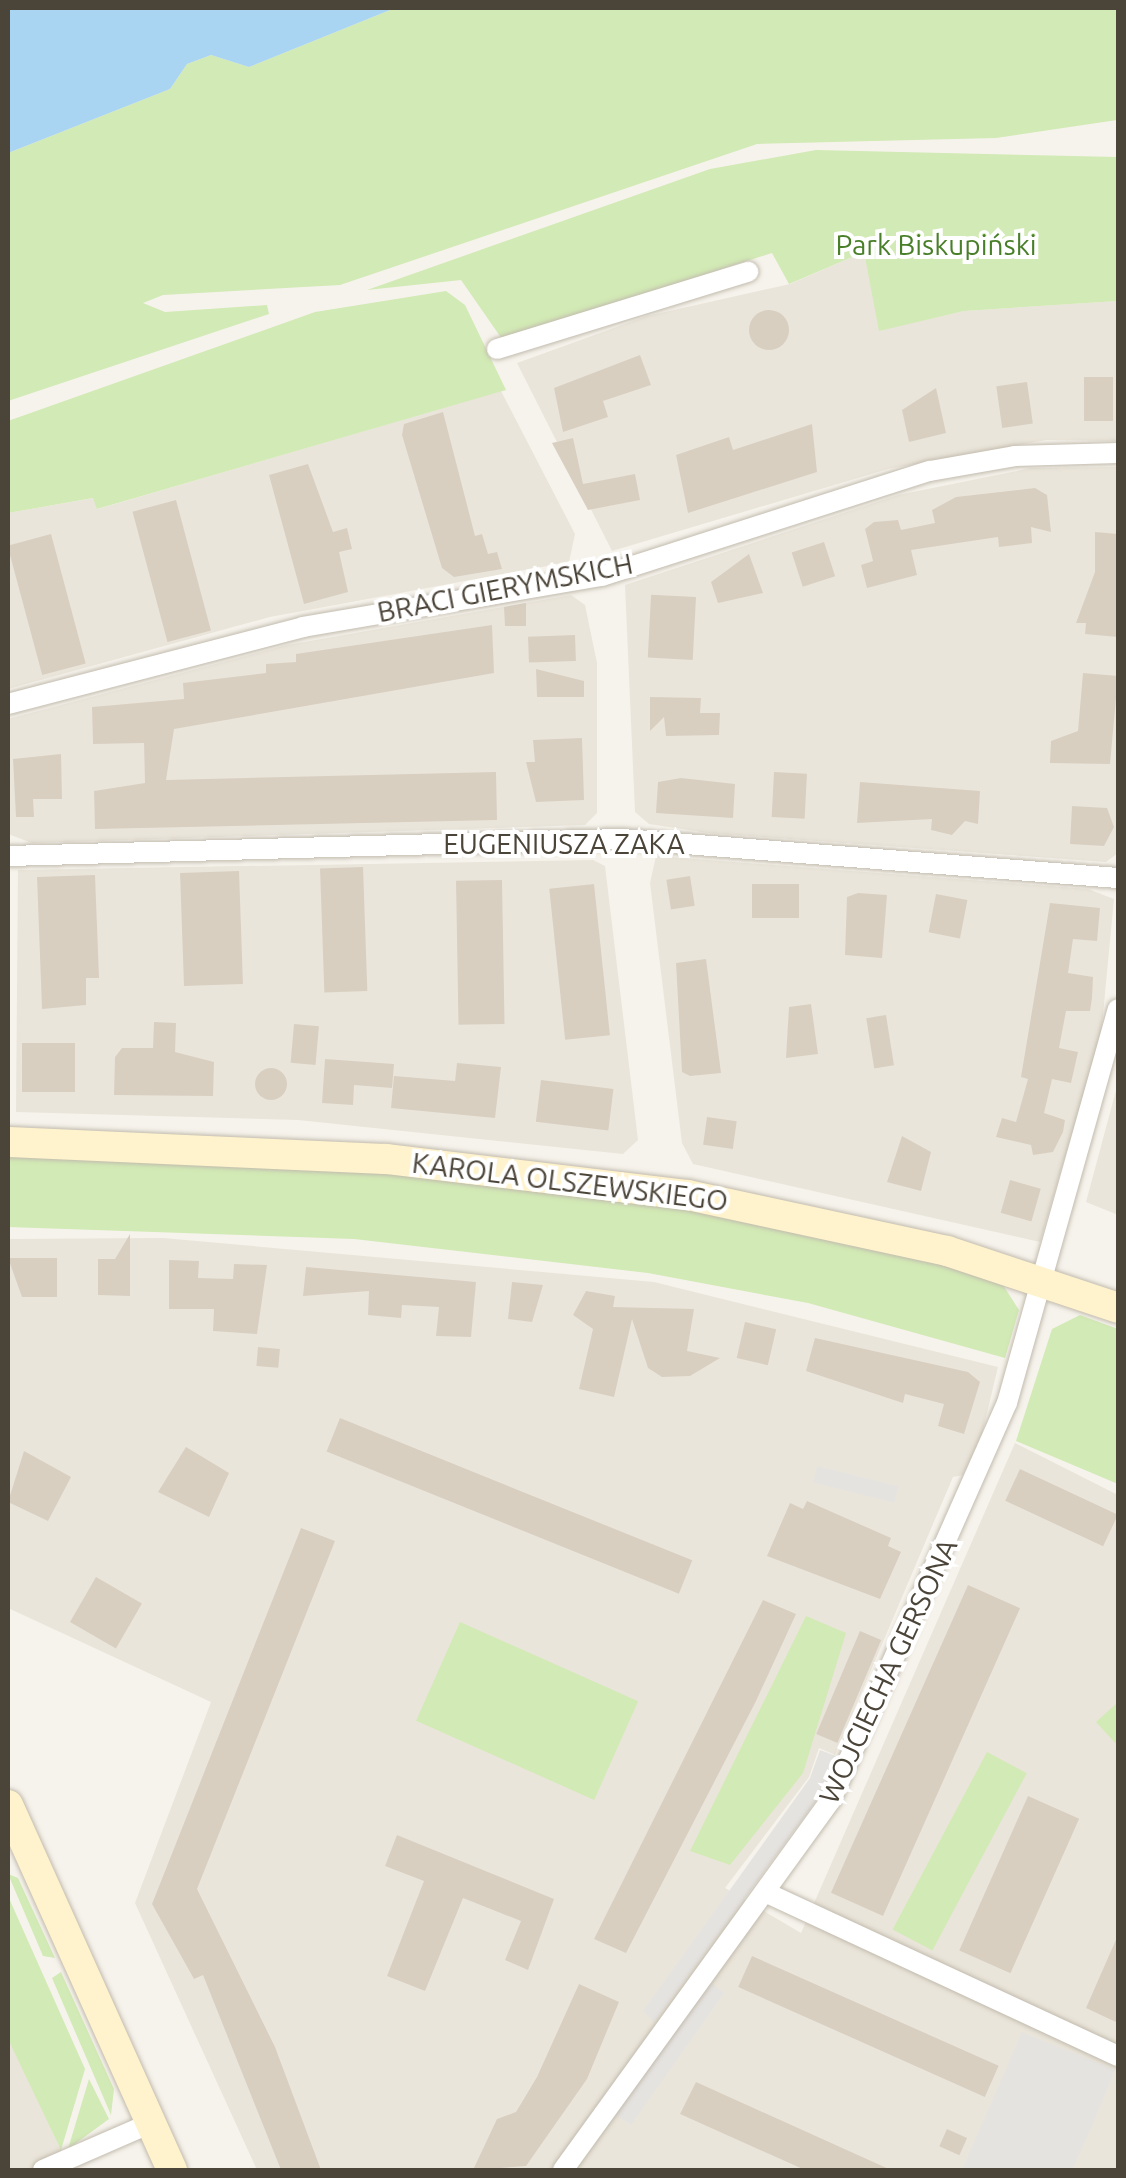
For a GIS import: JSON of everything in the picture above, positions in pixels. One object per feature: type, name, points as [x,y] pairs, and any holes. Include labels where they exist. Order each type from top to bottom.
[{"type":"street","points":[[497,349],[748,272]]},
{"type":"street","name":"BRACI GIERYMSKICH","points":[[8,704],[303,627],[602,576],[930,471],[1015,456],[1118,453]]},
{"type":"street","name":"EUGENIUSZA ZAKA","points":[[8,856],[622,839],[1118,878]]},
{"type":"street","name":"WOJCIECHA GERSONA","points":[[564,2170],[712,1955],[769,1894],[831,1800],[995,1436],[1045,1283],[1118,1009]]},
{"type":"street","name":"KAROLA OLSZEWSKIEGO","points":[[8,1142],[386,1159],[612,1184],[842,1224],[1118,1308]]},
{"type":"street","points":[[8,1806],[172,2170]]},
{"type":"street","points":[[769,1894],[1118,2056]]},
{"type":"street","points":[[43,2170],[151,2123]]},
{"type":"shaded area","points":[[864,252],[880,330],[964,311],[1118,301],[1118,441],[1046,440],[888,469],[612,551],[517,363],[647,316],[790,284]]},
{"type":"shaded area","points":[[501,391],[575,534],[569,562],[270,617],[8,689],[8,513],[94,498],[98,509]]},
{"type":"shaded area","points":[[1118,467],[1118,853],[1106,862],[708,833],[649,824],[635,812],[625,585],[898,495],[1031,468]]},
{"type":"shaded area","points":[[571,595],[585,605],[597,663],[597,813],[585,825],[32,843],[8,834],[8,719],[287,645]]},
{"type":"shaded area","points":[[656,856],[1088,889],[1114,899],[1101,1035],[1040,1242],[693,1164],[682,1143],[650,883]]},
{"type":"shaded area","points":[[593,860],[605,866],[638,1140],[623,1154],[298,1120],[16,1112],[18,870]]},
{"type":"shaded area","points":[[1118,1083],[1118,1215],[1086,1202]]},
{"type":"shaded area","points":[[163,1238],[654,1282],[998,1367],[982,1434],[963,1475],[953,1477],[835,1755],[819,1748],[809,1777],[725,1888],[801,1933],[1015,1443],[1118,1495],[1118,2170],[257,2170],[135,1903],[211,1702],[8,1608],[8,1239]]},
{"type":"shaded area","points":[[817,1466],[899,1486],[894,1503],[813,1482]]},
{"type":"shaded area","points":[[820,1750],[836,1756],[824,1790],[654,2022],[643,2011],[810,1778]]},
{"type":"shaded area","points":[[711,1983],[724,1993],[631,2125],[615,2114]]},
{"type":"shaded area","points":[[8,2032],[61,2150],[65,2170],[8,2170]]},
{"type":"shaded area","points":[[1022,2032],[1115,2070],[1092,2126],[1072,2170],[962,2170]]},
{"type":"green space","points":[[395,8],[1118,8],[1117,120],[996,138],[757,144],[340,285],[163,295],[143,303],[165,312],[267,305],[269,314],[8,401],[8,153],[170,89],[187,64],[211,55],[249,67]]},
{"type":"green space","name":"Park Biskupiński","points":[[816,150],[1118,157],[1118,301],[964,311],[879,331],[864,252],[789,284],[772,253],[502,339],[461,280],[367,290],[710,169]]},
{"type":"green space","points":[[446,291],[465,305],[506,390],[97,509],[93,498],[8,513],[8,421],[315,312]]},
{"type":"green space","points":[[8,1153],[201,1157],[616,1194],[889,1247],[1003,1285],[1019,1310],[1005,1358],[808,1303],[648,1273],[354,1239],[8,1227]]},
{"type":"green space","points":[[1080,1315],[1118,1329],[1118,1484],[1016,1441],[1052,1329]]},
{"type":"green space","points":[[806,1616],[846,1633],[803,1773],[730,1865],[690,1851]]},
{"type":"green space","points":[[460,1622],[638,1701],[594,1800],[416,1721]]},
{"type":"green space","points":[[1118,1702],[1118,1746],[1096,1722]]},
{"type":"green space","points":[[987,1752],[1027,1773],[932,1951],[893,1929]]},
{"type":"green space","points":[[8,1874],[18,1878],[55,1958],[43,1956]]},
{"type":"green space","points":[[8,1896],[85,2069],[61,2150],[8,2039]]},
{"type":"green space","points":[[61,1972],[114,2089],[111,2115],[52,1978]]},
{"type":"green space","points":[[89,2079],[109,2119],[68,2149]]},
{"type":"water","points":[[8,8],[395,8],[249,67],[211,55],[187,64],[170,89],[8,153]]},
{"type":"building","points":[[769,310],[783,316],[789,330],[783,344],[769,350],[755,344],[749,330],[755,316]]},
{"type":"building","points":[[640,355],[651,385],[603,401],[608,417],[563,432],[554,388]]},
{"type":"building","points":[[1084,377],[1113,377],[1113,421],[1084,421]]},
{"type":"building","points":[[1027,382],[1033,424],[1002,428],[996,386]]},
{"type":"building","points":[[936,388],[946,433],[909,442],[902,410]]},
{"type":"building","points":[[443,412],[475,536],[482,534],[488,554],[497,552],[502,569],[454,577],[442,568],[402,435],[404,424]]},
{"type":"building","points":[[812,424],[817,472],[688,513],[676,455],[729,437],[733,450]]},
{"type":"building","points":[[573,438],[583,484],[635,474],[640,500],[588,510],[552,443]]},
{"type":"building","points":[[308,464],[333,532],[347,528],[352,549],[339,552],[348,592],[304,604],[269,475]]},
{"type":"building","points":[[1035,488],[1047,495],[1051,532],[1031,527],[1032,543],[999,547],[998,537],[911,550],[917,575],[867,588],[861,565],[873,561],[865,529],[874,522],[898,520],[901,530],[935,523],[932,510],[956,497]]},
{"type":"building","points":[[176,500],[211,630],[167,642],[133,512]]},
{"type":"building","points":[[1095,532],[1118,534],[1118,637],[1085,634],[1086,623],[1076,623],[1095,572]]},
{"type":"building","points":[[51,534],[86,663],[42,675],[8,546]]},
{"type":"building","points":[[824,542],[835,576],[803,587],[792,553]]},
{"type":"building","points":[[749,554],[763,593],[718,603],[711,582]]},
{"type":"building","points":[[651,595],[696,597],[693,660],[648,658]]},
{"type":"building","points":[[526,603],[526,626],[505,626],[504,607]]},
{"type":"building","points":[[492,625],[494,673],[174,729],[166,780],[496,772],[497,820],[95,829],[94,791],[145,783],[144,743],[93,744],[92,707],[184,699],[183,683],[266,673],[266,664],[296,662],[296,654]]},
{"type":"building","points":[[575,635],[576,661],[529,663],[528,637]]},
{"type":"building","points":[[536,669],[584,681],[584,697],[537,697]]},
{"type":"building","points":[[1083,673],[1118,676],[1110,764],[1050,763],[1051,741],[1078,731]]},
{"type":"building","points":[[650,697],[701,698],[700,713],[720,713],[719,735],[666,736],[664,717],[650,731]]},
{"type":"building","points":[[582,738],[584,800],[536,802],[526,762],[535,762],[533,740]]},
{"type":"building","points":[[61,754],[62,799],[33,799],[34,817],[16,817],[13,759]]},
{"type":"building","points":[[774,772],[807,774],[805,819],[772,817]]},
{"type":"building","points":[[681,778],[735,784],[733,818],[656,813],[658,782]]},
{"type":"building","points":[[860,782],[980,791],[978,824],[965,821],[952,835],[931,830],[932,819],[857,823]]},
{"type":"building","points":[[1072,806],[1107,808],[1114,827],[1104,846],[1070,844]]},
{"type":"building","points":[[363,867],[367,991],[324,992],[320,869]]},
{"type":"building","points":[[239,871],[243,984],[184,986],[180,873]]},
{"type":"building","points":[[95,875],[99,978],[86,978],[86,1005],[42,1009],[37,877]]},
{"type":"building","points":[[690,876],[695,906],[671,909],[666,880]]},
{"type":"building","points":[[502,880],[505,1024],[459,1025],[456,881]]},
{"type":"building","points":[[594,884],[610,1035],[565,1040],[549,889]]},
{"type":"building","points":[[752,884],[799,884],[799,918],[752,918]]},
{"type":"building","points":[[858,893],[887,895],[882,958],[845,955],[847,897]]},
{"type":"building","points":[[936,894],[967,900],[960,938],[929,932]]},
{"type":"building","points":[[1050,903],[1100,908],[1097,941],[1073,939],[1068,973],[1093,977],[1090,1011],[1066,1011],[1059,1048],[1078,1052],[1071,1083],[1052,1079],[1044,1113],[1065,1120],[1063,1132],[1053,1152],[1033,1155],[1031,1145],[996,1137],[1002,1118],[1016,1122],[1028,1079],[1021,1077]]},
{"type":"building","points":[[706,959],[721,1073],[690,1076],[682,1072],[676,963]]},
{"type":"building","points":[[811,1004],[818,1054],[786,1058],[789,1007]]},
{"type":"building","points":[[886,1015],[894,1065],[874,1069],[866,1018]]},
{"type":"building","points":[[154,1022],[176,1023],[175,1052],[214,1062],[213,1096],[114,1095],[115,1057],[122,1048],[153,1048]]},
{"type":"building","points":[[294,1024],[319,1026],[316,1065],[291,1063]]},
{"type":"building","points":[[22,1043],[75,1043],[75,1092],[22,1092]]},
{"type":"building","points":[[325,1059],[394,1064],[392,1088],[354,1085],[353,1105],[322,1103]]},
{"type":"building","points":[[457,1063],[501,1067],[495,1118],[391,1108],[394,1076],[455,1081]]},
{"type":"building","points":[[271,1068],[282,1073],[287,1084],[282,1095],[271,1100],[260,1095],[255,1084],[260,1073]]},
{"type":"building","points":[[541,1080],[613,1089],[608,1131],[536,1122]]},
{"type":"building","points":[[707,1117],[737,1121],[733,1149],[703,1145]]},
{"type":"building","points":[[902,1136],[931,1152],[921,1191],[887,1182]]},
{"type":"building","points":[[1010,1180],[1041,1189],[1031,1222],[1001,1213]]},
{"type":"building","points":[[130,1234],[130,1296],[98,1295],[98,1259],[115,1259]]},
{"type":"building","points":[[8,1258],[57,1258],[57,1297],[22,1297]]},
{"type":"building","points":[[169,1260],[199,1261],[198,1278],[233,1279],[234,1264],[267,1265],[257,1334],[213,1331],[214,1309],[169,1309]]},
{"type":"building","points":[[306,1267],[476,1282],[471,1337],[436,1336],[439,1307],[402,1305],[401,1318],[368,1315],[369,1291],[303,1296]]},
{"type":"building","points":[[512,1282],[543,1285],[532,1322],[508,1319]]},
{"type":"building","points":[[586,1291],[615,1296],[613,1307],[694,1309],[687,1351],[720,1358],[690,1376],[662,1377],[648,1368],[632,1319],[614,1397],[579,1389],[593,1329],[573,1315]]},
{"type":"building","points":[[745,1322],[776,1329],[768,1365],[737,1358]]},
{"type":"building","points":[[815,1338],[968,1372],[980,1382],[964,1434],[938,1426],[944,1404],[905,1394],[903,1403],[806,1371]]},
{"type":"building","points":[[258,1347],[280,1349],[278,1368],[256,1366]]},
{"type":"building","points":[[340,1418],[692,1560],[679,1594],[327,1451]]},
{"type":"building","points":[[186,1447],[229,1473],[209,1517],[158,1492]]},
{"type":"building","points":[[24,1451],[71,1477],[48,1521],[8,1502]]},
{"type":"building","points":[[1020,1469],[1118,1515],[1103,1546],[1005,1501]]},
{"type":"building","points":[[807,1501],[891,1538],[888,1546],[901,1552],[880,1599],[767,1556],[790,1503],[803,1509]]},
{"type":"building","points":[[301,1528],[335,1541],[197,1889],[275,2047],[321,2170],[281,2170],[203,1975],[194,1979],[152,1904]]},
{"type":"building","points":[[96,1577],[142,1604],[116,1649],[70,1622]]},
{"type":"building","points":[[968,1585],[1020,1608],[883,1916],[831,1893]]},
{"type":"building","points":[[763,1600],[796,1614],[756,1701],[626,1953],[594,1939]]},
{"type":"building","points":[[860,1631],[881,1640],[837,1743],[816,1734]]},
{"type":"building","points":[[1028,1796],[1079,1819],[1010,1973],[959,1950]]},
{"type":"building","points":[[397,1835],[554,1899],[528,1970],[505,1960],[521,1921],[463,1898],[425,1991],[387,1976],[424,1881],[385,1866]]},
{"type":"building","points":[[1118,1935],[1118,2023],[1086,2008]]},
{"type":"building","points":[[752,1956],[999,2066],[985,2097],[738,1987]]},
{"type":"building","points":[[579,1984],[619,2002],[587,2079],[526,2166],[473,2170],[497,2119],[516,2112],[537,2077]]},
{"type":"building","points":[[696,2082],[891,2170],[805,2170],[680,2114]]},
{"type":"building","points":[[947,2129],[967,2138],[959,2155],[939,2146]]}]
